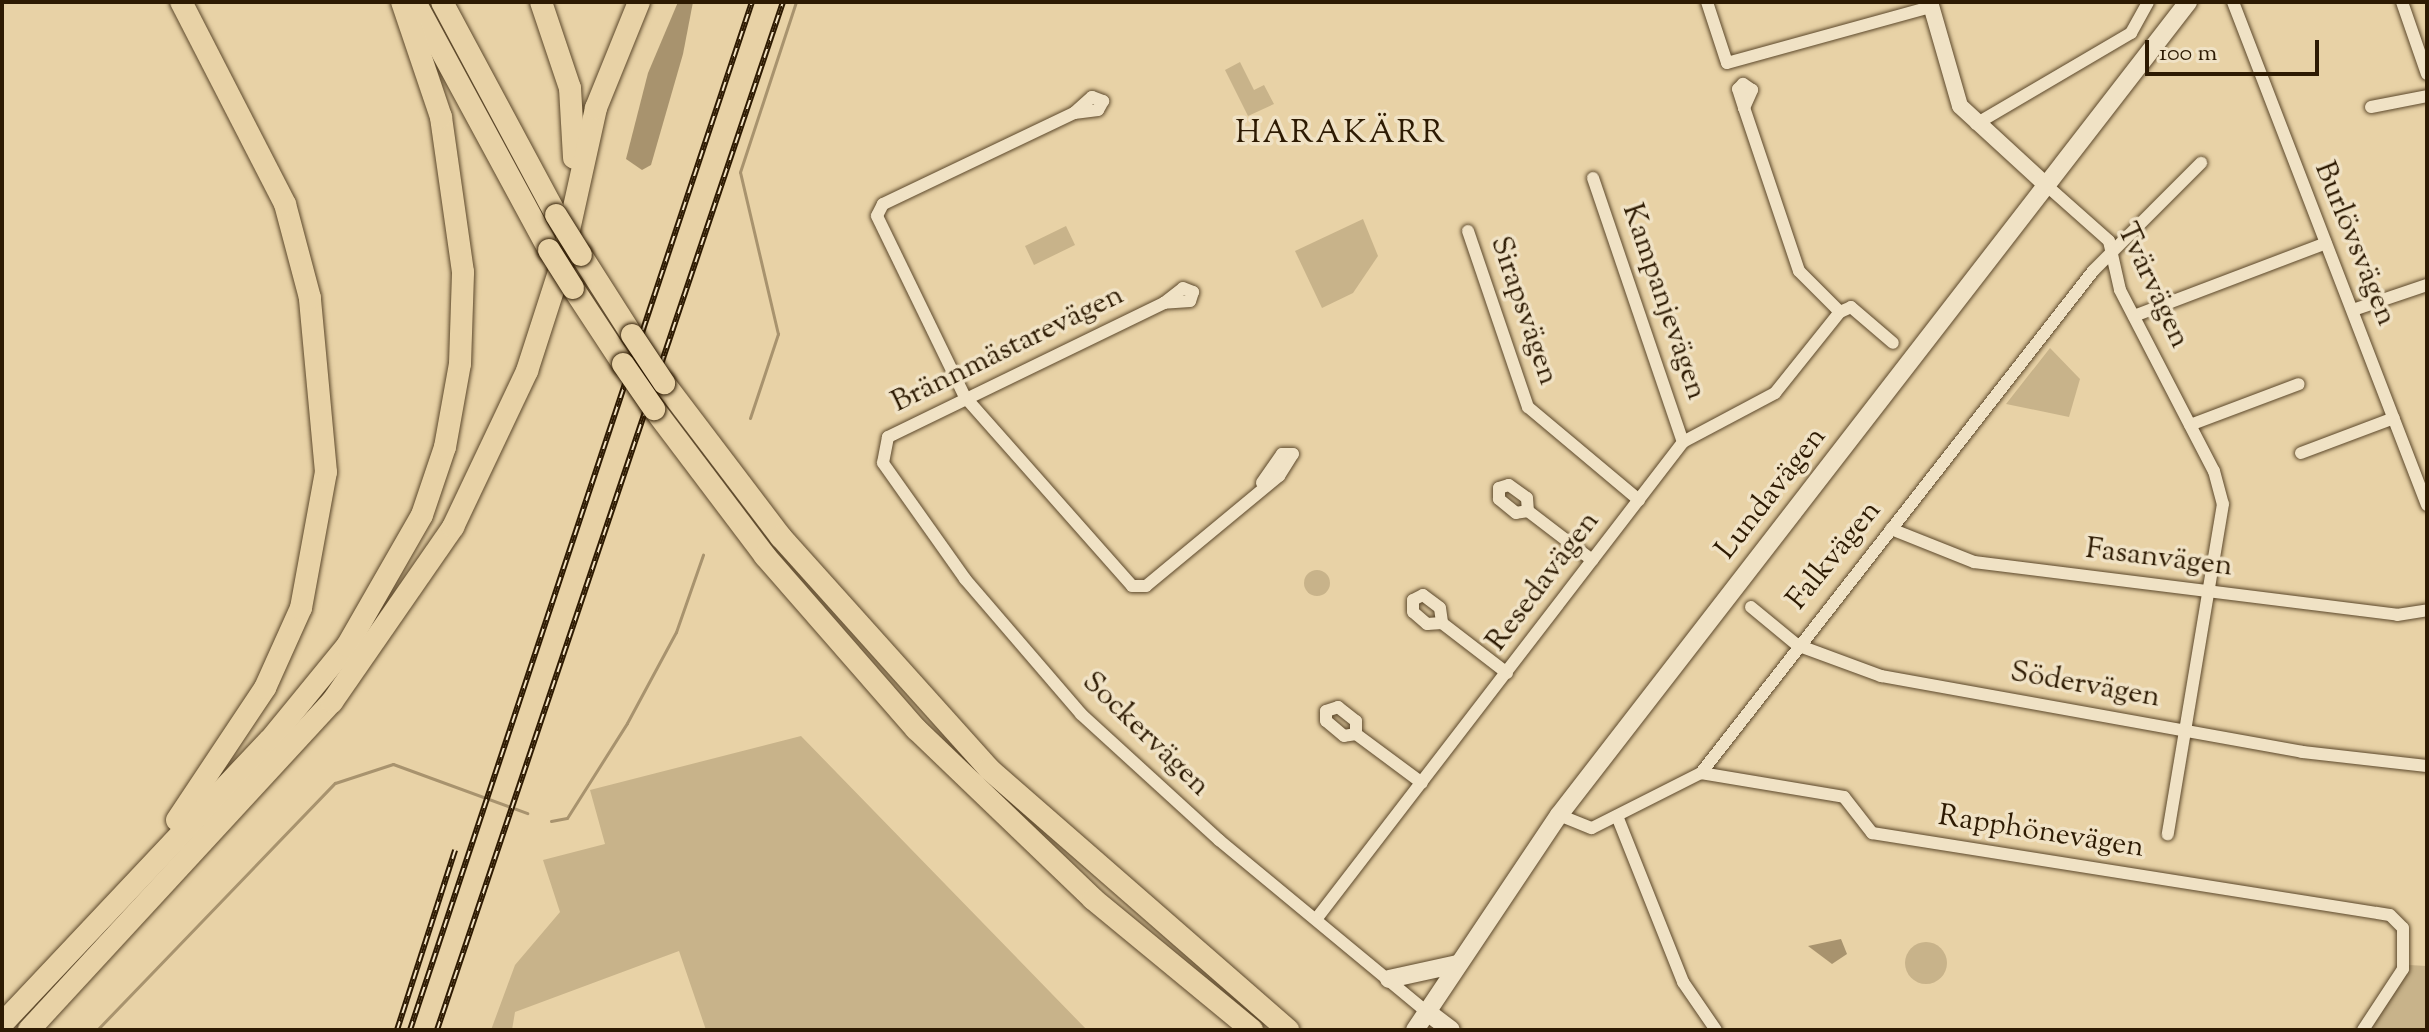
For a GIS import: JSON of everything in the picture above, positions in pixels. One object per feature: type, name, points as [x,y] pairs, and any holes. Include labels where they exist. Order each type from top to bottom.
[{"type":"highway","points":[[87,935],[218,767],[265,688],[301,608],[326,472],[310,298],[285,204],[181,2]]},
{"type":"highway","points":[[2,1024],[87,935],[347,646],[422,515],[445,447],[460,364],[459,206],[441,117],[402,2]]},
{"type":"highway","points":[[415,2],[564,257],[632,335],[721,461],[989,769],[1239,991],[1288,1030]]},
{"type":"highway","points":[[442,2],[556,215],[573,288],[712,489],[916,729],[1131,932],[1229,1030]]},
{"type":"highway","points":[[541,2],[574,111],[564,257]]},
{"type":"highway","points":[[29,1030],[279,763],[377,643],[496,443],[564,257],[596,108],[639,2]]},
{"type":"highway","points":[[1131,932],[1252,1030]]},
{"type":"highway","points":[[1239,991],[1295,1030]]},
{"type":"main road","name":"Lundavägen","points":[[1415,1030],[1559,815],[2188,2]]},
{"type":"main road","points":[[1389,979],[1457,964]]},
{"type":"main road","points":[[1426,1011],[1451,1030]]},
{"type":"street","points":[[1707,2],[1727,63],[1806,37],[1931,5],[1955,97],[1976,124],[2046,185]]},
{"type":"street","points":[[1976,124],[2131,33],[2148,2]]},
{"type":"street","name":"Burlövsvägen","points":[[2233,2],[2427,505]]},
{"type":"street","points":[[2402,2],[2427,74]]},
{"type":"street","points":[[2371,107],[2427,96]]},
{"type":"street","points":[[1744,108],[1799,271],[1840,312],[1851,307],[1893,343]]},
{"type":"street","points":[[1074,113],[883,204],[877,216],[965,397],[1132,586],[1146,586],[1262,483]]},
{"type":"street","name":"Falkvägen","points":[[1559,815],[1587,829],[1701,773],[1797,645],[2113,250],[2201,163]]},
{"type":"street","name":"Kampanjevägen","points":[[1593,178],[1683,442]]},
{"type":"street","name":"Tvärvägen","points":[[2046,185],[2104,232],[2113,250],[2114,271],[2190,425],[2223,504],[2168,834]]},
{"type":"street","name":"Sirapsvägen","points":[[1468,231],[1528,407],[1639,500]]},
{"type":"street","points":[[2134,316],[2326,243]]},
{"type":"street","points":[[2353,310],[2427,285]]},
{"type":"street","name":"Brännmästarevägen","points":[[882,449],[888,437],[965,397],[1164,303]]},
{"type":"street","name":"Resedavägen","points":[[1317,918],[1683,442],[1775,393],[1840,312]]},
{"type":"street","points":[[2190,425],[2299,384]]},
{"type":"street","points":[[2301,453],[2394,418]]},
{"type":"street","name":"Sockervägen","points":[[882,449],[918,517],[1081,714],[1426,1011]]},
{"type":"street","points":[[1528,511],[1592,560]]},
{"type":"street","name":"Fasanvägen","points":[[1891,529],[1953,557],[2397,615],[2427,610]]},
{"type":"street","name":"Södervägen","points":[[1751,607],[1797,645],[1881,676],[2186,732],[2427,766]]},
{"type":"street","points":[[1442,623],[1507,673]]},
{"type":"street","points":[[1356,734],[1422,783]]},
{"type":"street","name":"Rapphönevägen","points":[[1701,773],[1844,797],[1872,833],[2390,915],[2403,928],[2403,969],[2363,1030]]},
{"type":"street","points":[[1617,816],[1683,982],[1716,1030]]},
{"type":"shaded area","points":[[678,2],[693,2],[683,54],[651,165],[642,170],[626,159],[648,73]]},
{"type":"shaded area","points":[[1240,62],[1254,90],[1264,85],[1274,104],[1248,116],[1225,70]]},
{"type":"shaded area","points":[[1363,219],[1378,256],[1353,293],[1322,308],[1295,251]]},
{"type":"shaded area","points":[[1066,226],[1075,245],[1034,265],[1025,246]]},
{"type":"shaded area","points":[[2050,348],[2080,379],[2069,417],[2006,404]]},
{"type":"shaded area","points":[[1317,570],[1326,574],[1330,583],[1326,592],[1317,596],[1308,592],[1304,583],[1308,574]]},
{"type":"shaded area","points":[[801,736],[1087,1030],[706,1030],[679,951],[515,1012],[512,1030],[491,1030],[515,965],[560,912],[543,860],[605,844],[590,790]]},
{"type":"shaded area","points":[[1841,939],[1847,954],[1832,964],[1808,946]]},
{"type":"shaded area","points":[[1926,942],[1941,948],[1947,963],[1941,978],[1926,984],[1911,978],[1905,963],[1911,948]]},
{"type":"shaded area","points":[[2409,965],[2427,966],[2427,1030],[2368,1030]]},
{"type":"waterway","points":[[750,418],[778,334],[740,172],[796,2]]},
{"type":"waterway","points":[[551,821],[567,818],[627,723],[676,632],[703,555]]},
{"type":"waterway","points":[[97,1030],[335,783],[393,764],[527,813]]},
{"type":"railway","points":[[410,1030],[752,2]]},
{"type":"railway","points":[[437,1030],[783,2]]},
{"type":"railway","points":[[397,1030],[455,850]]},
{"type":"district","name":"HARAKÄRR","points":[[1341,134]]}]
